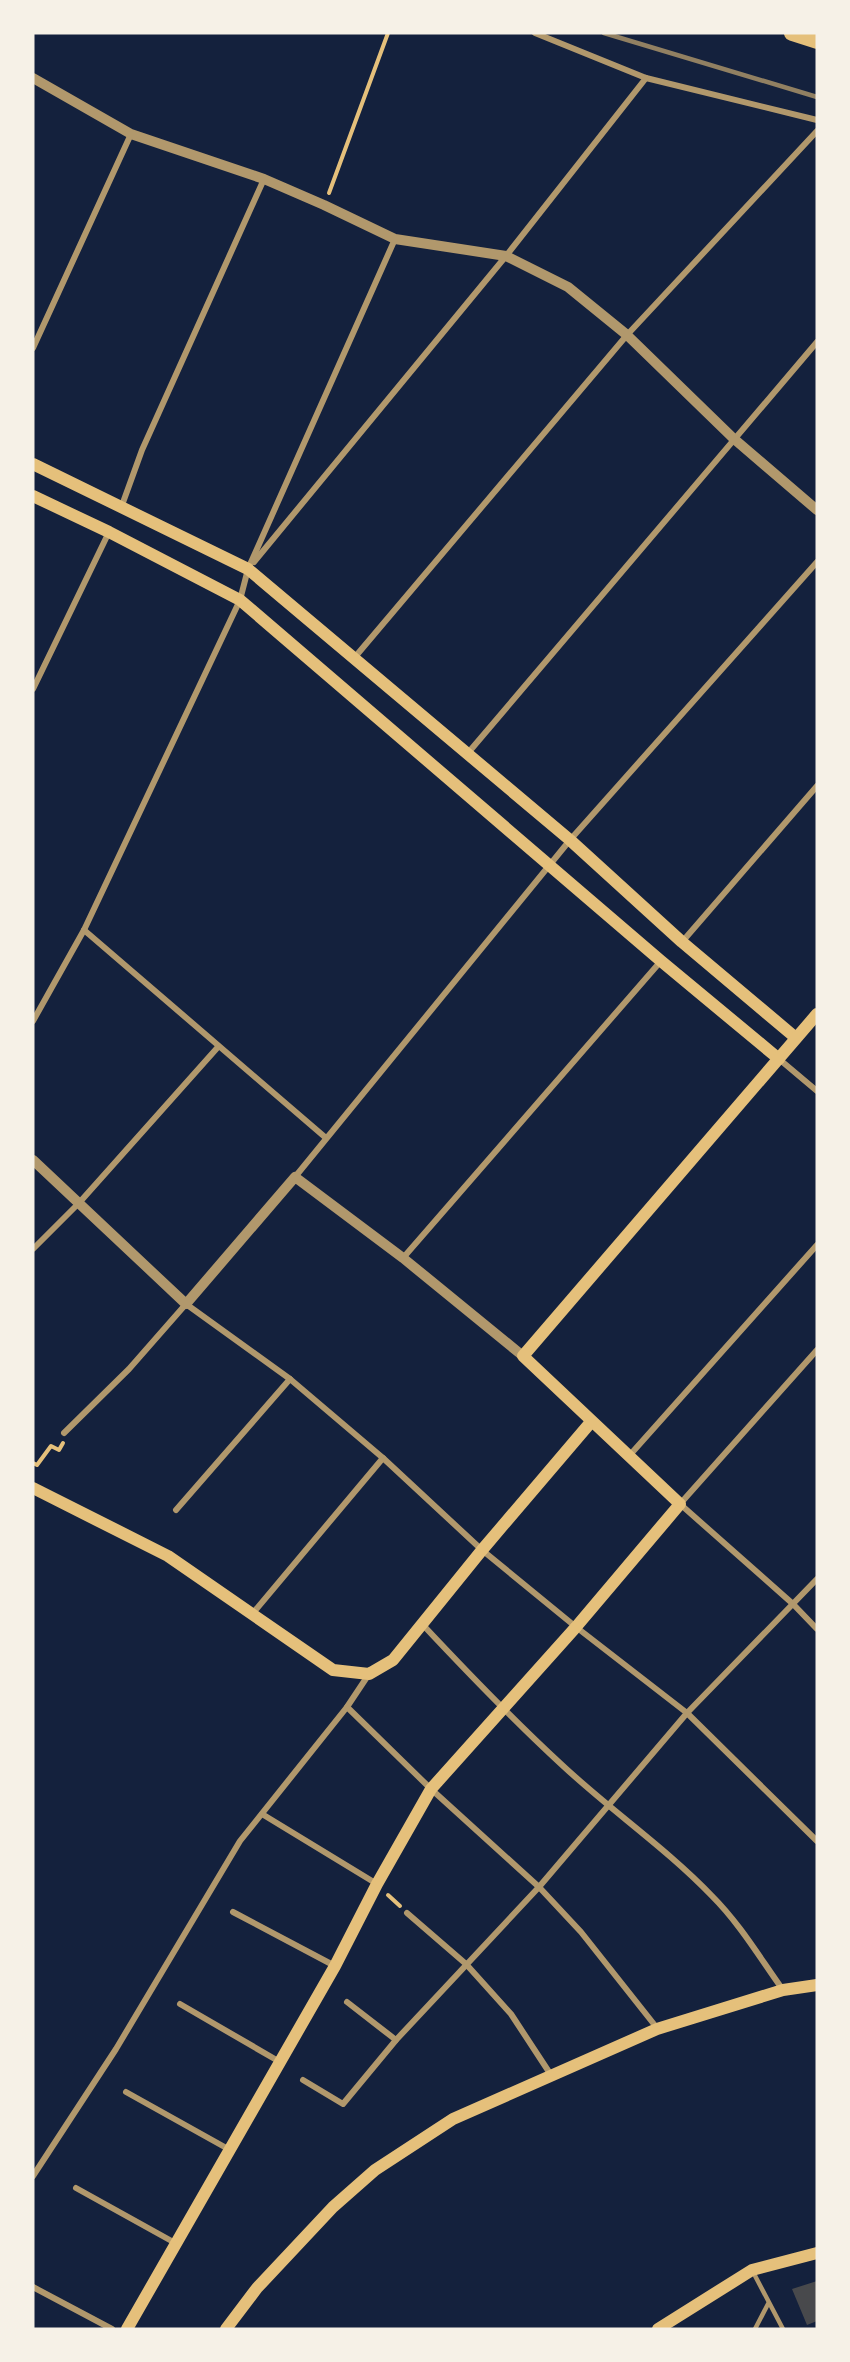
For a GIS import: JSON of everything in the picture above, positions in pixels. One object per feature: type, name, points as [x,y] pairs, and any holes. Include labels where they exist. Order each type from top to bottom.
[{"type":"highway","points":[[792,33],[817,41]]},
{"type":"main road","points":[[33,464],[248,569],[570,840],[682,942],[796,1038]]},
{"type":"main road","points":[[33,496],[109,532],[240,600],[661,961],[779,1059]]},
{"type":"main road","points":[[127,2329],[335,1966],[377,1884],[431,1789],[501,1708],[576,1627],[680,1504],[523,1356],[817,1014]]},
{"type":"main road","points":[[33,1488],[168,1556],[333,1670],[369,1674],[393,1660],[482,1550],[591,1422]]},
{"type":"main road","points":[[226,2329],[264,2280],[333,2207],[375,2170],[453,2120],[657,2029],[783,1990],[817,1985]]},
{"type":"main road","points":[[658,2329],[752,2270],[817,2253]]},
{"type":"street","points":[[536,33],[645,78],[817,120]]},
{"type":"street","points":[[33,78],[131,134],[264,179],[395,239],[506,256],[567,287],[627,336],[733,438],[817,510]]},
{"type":"street","points":[[248,569],[506,256],[645,78]]},
{"type":"street","points":[[355,657],[627,336],[817,131]]},
{"type":"street","points":[[33,348],[131,134]]},
{"type":"street","points":[[121,508],[142,450],[264,179]]},
{"type":"street","points":[[33,1021],[84,930],[240,600],[248,569],[395,239]]},
{"type":"street","points":[[468,753],[733,438],[817,342]]},
{"type":"street","points":[[33,689],[109,532]]},
{"type":"street","points":[[64,1433],[129,1369],[296,1177],[570,840],[817,562]]},
{"type":"street","points":[[682,942],[817,786]]},
{"type":"street","points":[[84,930],[326,1138]]},
{"type":"street","points":[[403,1258],[661,961]]},
{"type":"street","points":[[33,1249],[79,1203],[218,1047]]},
{"type":"street","points":[[779,1059],[817,1091]]},
{"type":"street","points":[[33,1160],[186,1304],[290,1379],[383,1458],[482,1550],[687,1713],[817,1841]]},
{"type":"street","points":[[296,1177],[403,1258],[523,1356]]},
{"type":"street","points":[[628,1457],[817,1245]]},
{"type":"street","points":[[817,1350],[680,1504],[793,1604],[817,1629]]},
{"type":"street","points":[[176,1510],[290,1379]]},
{"type":"street","points":[[253,1613],[383,1458]]},
{"type":"street","points":[[303,2080],[343,2104],[396,2040],[539,1887],[687,1713],[817,1579]]},
{"type":"street","points":[[423,1625],[501,1708],[608,1807],[688,1872],[713,1896],[734,1919],[783,1990]]},
{"type":"street","points":[[33,2176],[116,2049],[240,1841],[347,1707],[369,1674]]},
{"type":"street","points":[[347,1707],[431,1789],[539,1887],[581,1932],[657,2029]]},
{"type":"street","points":[[262,1814],[377,1884]]},
{"type":"street","points":[[233,1912],[335,1966]]},
{"type":"street","points":[[407,1913],[466,1964],[510,2014],[552,2076]]},
{"type":"street","points":[[347,2002],[396,2040]]},
{"type":"street","points":[[180,2004],[280,2062]]},
{"type":"street","points":[[126,2092],[230,2151]]},
{"type":"street","points":[[76,2187],[177,2244]]},
{"type":"street","points":[[33,2287],[112,2329]]},
{"type":"lane","points":[[752,2270],[783,2329]]},
{"type":"lane","points":[[755,2329],[768,2304]]},
{"type":"path","points":[[324,205],[388,33]]},
{"type":"path","points":[[33,1463],[37,1465],[51,1446],[59,1450],[63,1446],[64,1433]]},
{"type":"path","points":[[377,1884],[407,1913]]},
{"type":"building","points":[[817,2281],[817,2321],[807,2325],[792,2289]]},
{"type":"railway","points":[[604,33],[817,97]]}]
